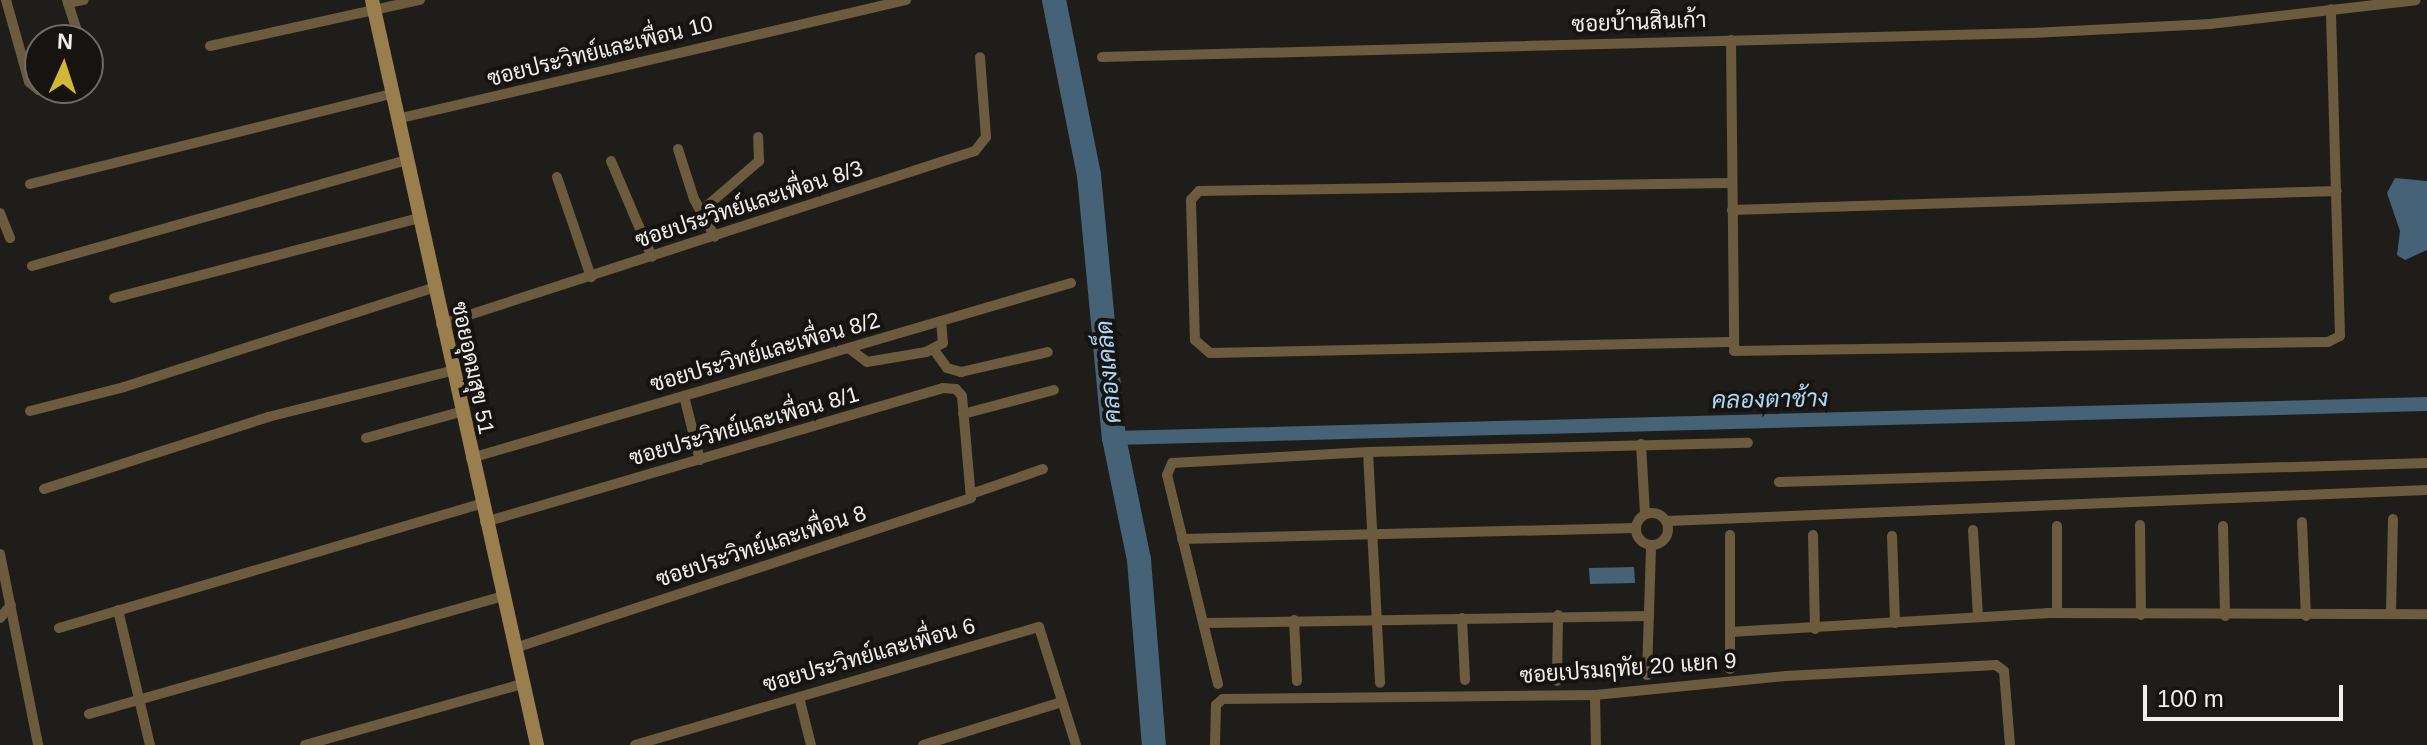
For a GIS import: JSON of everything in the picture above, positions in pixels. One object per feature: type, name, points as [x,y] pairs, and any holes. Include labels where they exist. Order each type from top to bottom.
[{"type":"street","points":[[6,0],[24,64]]},
{"type":"street","points":[[75,24],[67,1],[84,0]]},
{"type":"street","points":[[210,46],[374,5],[420,0]]},
{"type":"street","name":"ซอยประวิทย์และเพื่อน 10","points":[[397,119],[906,0]]},
{"type":"street","name":"ซอยบ้านสินเก้า","points":[[1102,57],[2031,33],[2210,24],[2416,0]]},
{"type":"street","name":"ซอยอุดมสุข 51","points":[[374,5],[460,412],[537,745]]},
{"type":"street","points":[[1731,40],[1731,342],[1741,352],[2335,341],[2340,336],[2331,9]]},
{"type":"street","name":"ซอยประวิทย์และเพื่อน 8/3","points":[[441,324],[715,237],[981,147],[987,130],[980,57]]},
{"type":"street","points":[[30,184],[392,94]]},
{"type":"street","points":[[701,211],[759,161],[758,137]]},
{"type":"street","points":[[678,149],[701,211],[715,237]]},
{"type":"street","points":[[32,266],[406,160]]},
{"type":"street","points":[[611,161],[652,257]]},
{"type":"street","points":[[557,177],[591,277]]},
{"type":"street","points":[[1729,183],[1199,191],[1191,200],[1195,340],[1210,353],[1731,342]]},
{"type":"street","points":[[1732,210],[2337,191]]},
{"type":"street","points":[[0,213],[10,238]]},
{"type":"street","points":[[114,298],[418,218]]},
{"type":"street","name":"ซอยประวิทย์และเพื่อน 8/2","points":[[471,458],[1071,283]]},
{"type":"street","points":[[30,411],[124,387],[433,288]]},
{"type":"street","points":[[850,349],[867,362],[934,350],[945,337],[941,322]]},
{"type":"street","points":[[934,350],[947,368],[961,372],[1048,352]]},
{"type":"street","points":[[44,489],[268,417],[451,371]]},
{"type":"street","name":"ซอยประวิทย์และเพื่อน 8/1","points":[[485,522],[943,388],[956,389],[963,414]]},
{"type":"street","points":[[974,493],[963,414],[1054,390]]},
{"type":"street","points":[[684,396],[700,460]]},
{"type":"street","points":[[366,438],[460,412]]},
{"type":"street","points":[[1218,684],[1207,623],[1167,475],[1172,463],[1368,452],[1748,443]]},
{"type":"street","points":[[1636,528],[1645,514],[1641,444]]},
{"type":"street","points":[[1368,452],[1380,683]]},
{"type":"street","points":[[1779,482],[2427,463]]},
{"type":"street","name":"ซอยประวิทย์และเพื่อน 8","points":[[514,648],[1043,469]]},
{"type":"street","points":[[1645,514],[1667,521],[2427,490]]},
{"type":"street","points":[[59,628],[481,504]]},
{"type":"street","points":[[2391,614],[2393,519]]},
{"type":"street","points":[[1636,528],[1643,542],[1651,545],[1666,538],[1667,521]]},
{"type":"street","points":[[2302,522],[2306,616]]},
{"type":"street","points":[[2140,525],[2141,615]]},
{"type":"street","points":[[2057,526],[2057,613]]},
{"type":"street","points":[[2223,526],[2225,616]]},
{"type":"street","points":[[1182,539],[1636,528]]},
{"type":"street","points":[[1973,530],[1978,617]]},
{"type":"street","points":[[1730,535],[1730,669]]},
{"type":"street","points":[[1813,535],[1815,629]]},
{"type":"street","points":[[1892,536],[1895,623]]},
{"type":"street","points":[[1647,675],[1651,545]]},
{"type":"street","points":[[0,554],[38,745]]},
{"type":"street","points":[[89,714],[502,596]]},
{"type":"street","points":[[0,618],[11,605]]},
{"type":"street","points":[[118,610],[150,745]]},
{"type":"street","points":[[1730,632],[2057,613],[2225,616],[2427,614]]},
{"type":"street","points":[[1557,681],[1558,615]]},
{"type":"street","points":[[1207,623],[1376,617],[1649,616]]},
{"type":"street","points":[[1462,618],[1465,680]]},
{"type":"street","points":[[1294,620],[1297,681]]},
{"type":"street","name":"ซอยประวิทย์และเพื่อน 6","points":[[635,745],[1039,627],[1062,702]]},
{"type":"street","name":"ซอยเปรมฤทัย 20 แยก 9","points":[[1215,745],[1216,705],[1223,699],[1595,695],[1786,676],[1996,665],[2004,671],[2010,745]]},
{"type":"street","points":[[305,745],[522,684]]},
{"type":"street","points":[[1595,695],[1596,745]]},
{"type":"street","points":[[799,697],[811,745]]},
{"type":"street","points":[[923,745],[1062,702],[1076,745]]},
{"type":"water","points":[[2395,178],[2427,181],[2427,250],[2405,260],[2397,255],[2400,231],[2387,193]]},
{"type":"water","points":[[1634,567],[1635,583],[1590,584],[1589,568]]},
{"type":"waterway","name":"คลองเคล็ด","points":[[1054,0],[1089,175],[1114,438],[1139,560],[1154,745]]},
{"type":"waterway","name":"คลองตาช้าง","points":[[1114,438],[2427,404]]}]
